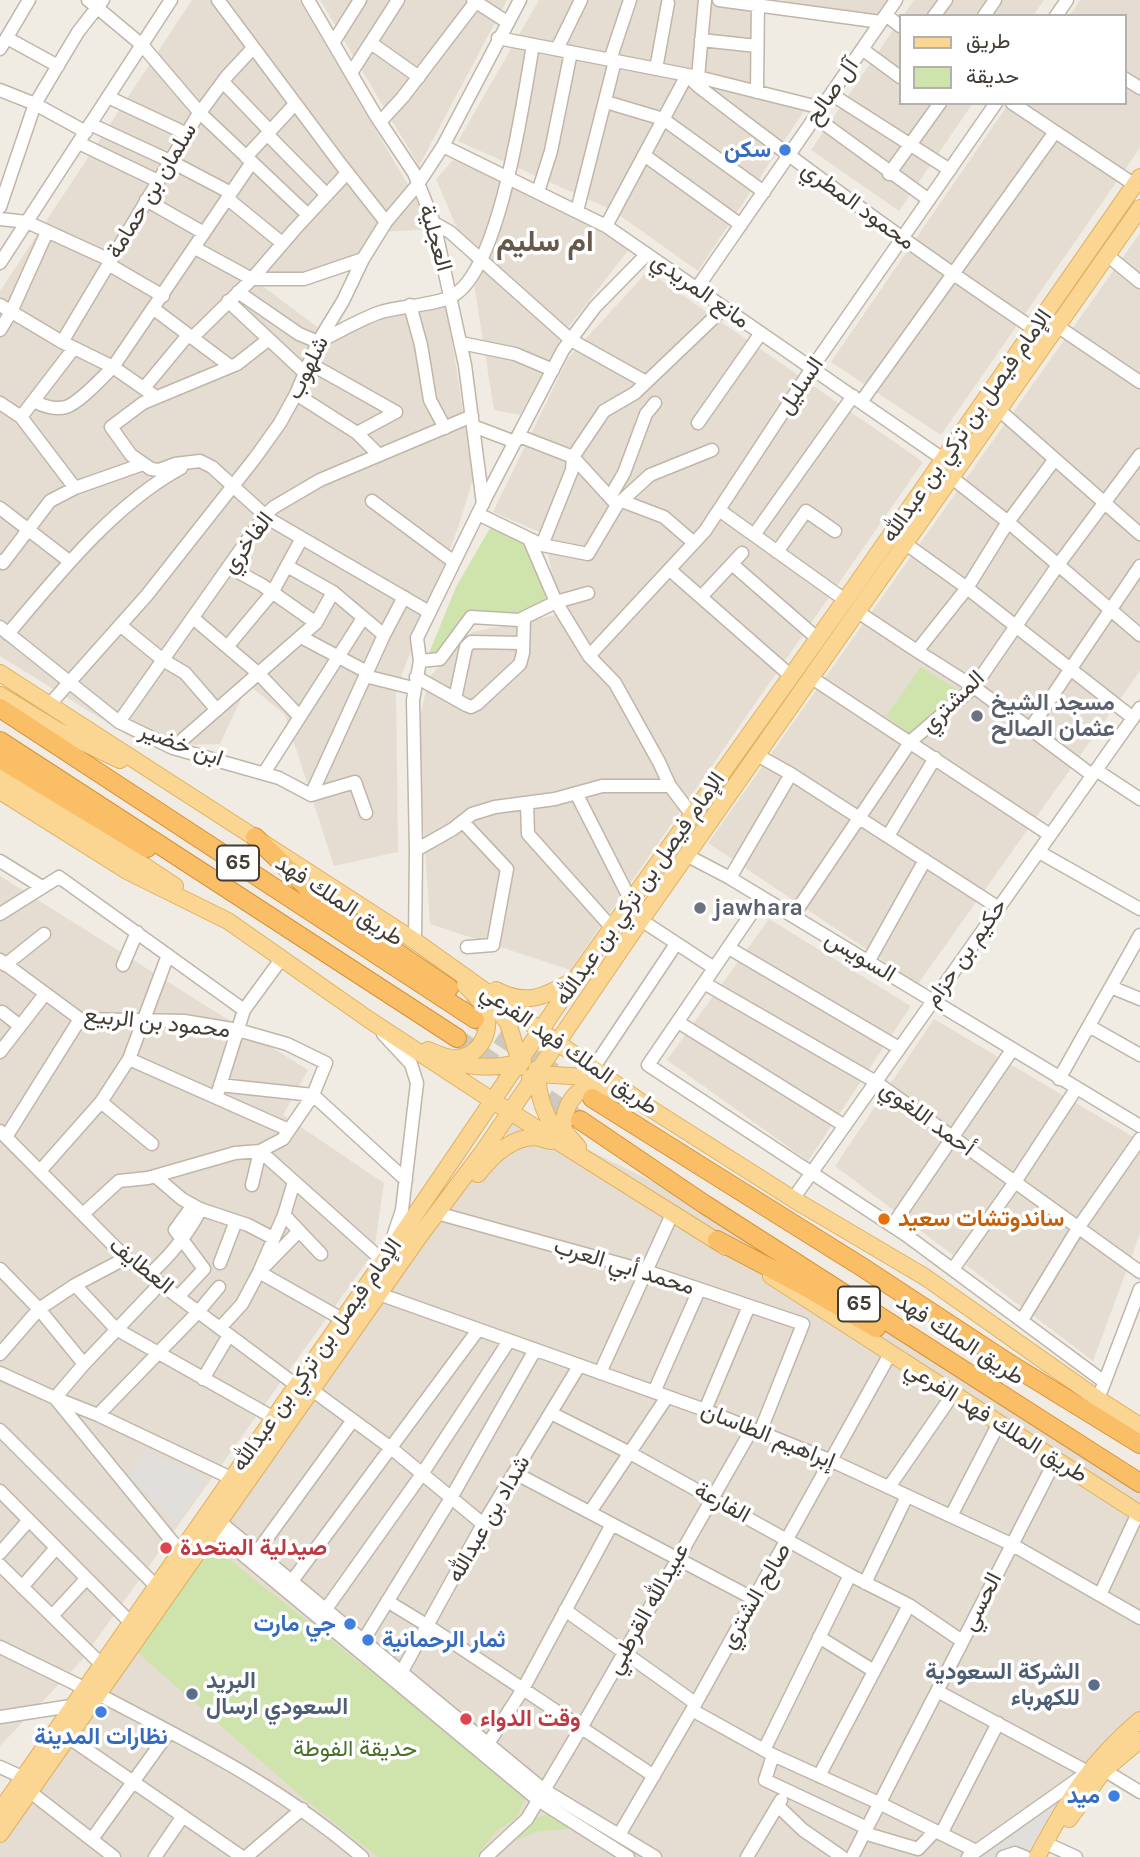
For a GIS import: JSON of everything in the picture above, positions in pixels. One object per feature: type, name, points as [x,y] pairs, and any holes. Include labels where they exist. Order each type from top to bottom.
[{"type":"highway","name":"طريق الملك فهد","points":[[0,708],[475,1019]]},
{"type":"highway","name":"65","points":[[0,741],[457,1038]]},
{"type":"highway","points":[[0,759],[332,956]]},
{"type":"highway","points":[[255,837],[320,900],[467,1000]]},
{"type":"highway","name":"طريق الملك فهد","points":[[592,1098],[1140,1444]]},
{"type":"highway","name":"طريق الملك فهد","points":[[580,1120],[704,1204],[1140,1483]]},
{"type":"highway","points":[[717,1240],[836,1305],[995,1403],[1014,1404]]},
{"type":"main road","name":"الإمام فيصل بن تركي بن عبدالله","points":[[0,1834],[71,1706],[91,1691],[216,1526],[304,1387],[342,1319],[576,978],[818,639],[1137,181]]},
{"type":"main road","name":"الإمام فيصل بن تركي بن عبدالله","points":[[0,1811],[68,1737],[101,1664],[130,1622],[274,1418],[304,1387],[379,1294],[482,1153],[686,855],[1140,208]]},
{"type":"main road","name":"طريق الملك فهد الفرعي","points":[[0,673],[415,941],[649,1107],[793,1199],[886,1253],[1140,1426]]},
{"type":"main road","points":[[0,695],[57,730],[173,785]]},
{"type":"main road","points":[[0,775],[43,799],[228,921]]},
{"type":"main road","name":"طريق الملك فهد الفرعي","points":[[0,791],[127,871],[228,921],[368,1019],[493,1101],[717,1240],[1139,1514]]},
{"type":"main road","points":[[447,965],[510,997],[522,999],[552,993],[576,978]]},
{"type":"main road","points":[[398,1038],[456,1059],[470,1054],[480,1044],[487,1029],[483,1004],[447,965]]},
{"type":"main road","points":[[447,965],[499,1009],[508,1023],[520,1062],[510,1111]]},
{"type":"main road","points":[[541,1030],[537,1074],[548,1121],[564,1140],[600,1168]]},
{"type":"main road","points":[[398,1038],[446,1061],[478,1068],[504,1067],[520,1062],[559,1042]]},
{"type":"main road","points":[[493,1101],[537,1074],[598,1079],[649,1107]]},
{"type":"main road","points":[[600,1168],[564,1131],[564,1114],[570,1101],[578,1092],[597,1086],[649,1107]]},
{"type":"main road","points":[[421,1234],[444,1215],[485,1165],[503,1148],[517,1142],[534,1137],[550,1141],[600,1168]]},
{"type":"main road","points":[[886,1253],[905,1276],[1084,1398],[1121,1431]]},
{"type":"main road","points":[[1049,1851],[1096,1771],[1120,1737],[1140,1720]]},
{"type":"main road","points":[[1037,1857],[1072,1793],[1096,1771],[1140,1740]]},
{"type":"street","points":[[29,0],[3,43],[58,66]]},
{"type":"street","points":[[218,0],[386,222]]},
{"type":"street","name":"العجلية","points":[[308,0],[380,122],[414,173],[434,223],[461,343],[480,509]]},
{"type":"street","points":[[333,43],[360,0]]},
{"type":"street","points":[[351,73],[398,0]]},
{"type":"street","points":[[556,49],[581,0]]},
{"type":"street","points":[[577,211],[606,102],[612,60],[630,0]]},
{"type":"street","points":[[606,226],[663,119],[692,76],[701,40],[705,0]]},
{"type":"street","points":[[719,0],[797,5],[883,19],[898,25]]},
{"type":"street","name":"آل صالح","points":[[697,288],[896,0]]},
{"type":"street","points":[[0,263],[169,1]]},
{"type":"street","points":[[380,122],[419,77],[475,1],[507,22]]},
{"type":"street","name":"شلهوب","points":[[50,704],[147,595],[234,486],[280,423],[296,394],[318,342],[343,301],[363,259],[386,222],[418,184],[443,146],[515,2]]},
{"type":"street","points":[[0,207],[35,104],[96,3],[142,45],[200,113],[307,215]]},
{"type":"street","points":[[656,69],[668,3]]},
{"type":"street","points":[[757,92],[758,3]]},
{"type":"street","points":[[498,38],[692,76],[757,92],[818,113],[890,173],[929,200]]},
{"type":"street","points":[[701,40],[757,47]]},
{"type":"street","points":[[371,43],[419,77]]},
{"type":"street","points":[[233,297],[318,342],[380,312],[452,297],[469,284],[482,260],[509,178],[533,45]]},
{"type":"street","name":"سلمان بن حمامة","points":[[62,342],[200,113],[253,48]]},
{"type":"street","points":[[862,49],[898,75]]},
{"type":"street","points":[[538,192],[551,151],[571,52]]},
{"type":"street","name":"محمود المطري","points":[[692,76],[698,86],[789,156],[902,239],[1034,329]]},
{"type":"street","points":[[223,82],[327,195]]},
{"type":"street","points":[[0,90],[35,104],[158,180]]},
{"type":"street","points":[[831,94],[950,170]]},
{"type":"street","points":[[108,97],[187,134]]},
{"type":"street","points":[[606,102],[663,119],[764,192]]},
{"type":"street","points":[[34,401],[44,407],[66,407],[89,391],[113,367],[230,196],[249,160],[295,104]]},
{"type":"street","points":[[890,173],[938,105]]},
{"type":"street","name":"السليل","points":[[589,656],[670,570],[719,510],[812,368],[995,105]]},
{"type":"street","points":[[1015,105],[1137,181]]},
{"type":"street","points":[[754,535],[953,275],[1055,132]]},
{"type":"street","points":[[85,133],[170,161],[230,196],[282,243]]},
{"type":"street","name":"مانع المريدي","points":[[443,146],[606,226],[943,459]]},
{"type":"street","points":[[644,155],[741,225]]},
{"type":"street","points":[[145,388],[190,336],[252,279],[347,173]]},
{"type":"street","points":[[146,200],[204,233]]},
{"type":"street","points":[[0,219],[27,222],[109,262],[163,296]]},
{"type":"street","points":[[434,223],[450,232],[571,340],[646,383]]},
{"type":"street","points":[[0,330],[6,309],[47,232]]},
{"type":"street","points":[[195,247],[252,279],[304,279],[363,259]]},
{"type":"street","points":[[415,941],[415,682],[420,661],[417,638],[553,369],[595,307],[647,254]]},
{"type":"street","points":[[1107,255],[1140,282]]},
{"type":"street","points":[[233,297],[269,339],[307,368],[396,412],[357,433]]},
{"type":"street","points":[[410,305],[421,345],[430,400],[446,428]]},
{"type":"street","points":[[542,545],[572,470],[573,457],[604,411],[635,393],[724,308]]},
{"type":"street","points":[[6,309],[62,342],[113,367],[156,397]]},
{"type":"street","points":[[154,309],[230,366]]},
{"type":"street","points":[[1057,326],[1140,382]]},
{"type":"street","points":[[698,423],[761,333]]},
{"type":"street","points":[[269,339],[237,364],[143,403],[111,427],[131,455],[151,470],[200,461],[212,467],[265,515],[429,612]]},
{"type":"street","points":[[461,343],[515,354],[553,369]]},
{"type":"street","points":[[21,417],[74,348]]},
{"type":"street","points":[[296,394],[357,433],[379,455]]},
{"type":"street","points":[[0,403],[21,417],[75,488]]},
{"type":"street","points":[[480,509],[542,545],[588,554],[616,501],[646,414],[655,403]]},
{"type":"street","points":[[998,409],[1140,534]]},
{"type":"street","points":[[472,421],[573,457],[616,501],[664,517],[694,543]]},
{"type":"street","name":"الفاخري","points":[[119,722],[265,515],[307,486],[446,428],[472,421]]},
{"type":"street","points":[[616,501],[650,475],[712,450]]},
{"type":"street","name":"المشتري","points":[[793,916],[911,741],[974,687],[1058,565],[1140,455]]},
{"type":"street","points":[[916,651],[967,588],[1008,522],[1055,459]]},
{"type":"street","points":[[4,631],[69,561],[136,499],[191,462]]},
{"type":"street","points":[[0,561],[3,563],[50,501],[75,488],[143,464]]},
{"type":"street","points":[[951,477],[1140,635]]},
{"type":"street","points":[[372,501],[454,562]]},
{"type":"street","points":[[0,508],[69,561]]},
{"type":"street","points":[[719,510],[845,600]]},
{"type":"street","points":[[778,552],[806,511],[835,531]]},
{"type":"street","points":[[227,647],[272,593],[302,538]]},
{"type":"street","points":[[529,539],[556,602],[589,656],[615,683],[670,786],[692,815]]},
{"type":"street","points":[[906,544],[1070,669],[1137,713]]},
{"type":"street","points":[[701,597],[742,553]]},
{"type":"street","points":[[732,564],[818,639]]},
{"type":"street","points":[[287,566],[333,592],[384,635]]},
{"type":"street","points":[[1030,729],[1140,566]]},
{"type":"street","points":[[229,567],[316,623]]},
{"type":"street","points":[[670,570],[791,676]]},
{"type":"street","points":[[173,748],[316,623],[333,592]]},
{"type":"street","points":[[420,661],[440,659],[471,617],[524,619],[556,602],[588,593]]},
{"type":"street","points":[[311,795],[404,597]]},
{"type":"street","points":[[859,612],[974,687],[1094,773],[1140,799]]},
{"type":"street","points":[[193,618],[259,674],[299,716]]},
{"type":"street","points":[[264,773],[363,618]]},
{"type":"street","points":[[301,637],[366,674],[415,682],[471,707],[520,664],[524,619]]},
{"type":"street","points":[[120,625],[163,660],[185,673],[216,710]]},
{"type":"street","name":"ابن خضير","points":[[4,631],[119,722],[173,748],[279,778],[311,795]]},
{"type":"street","points":[[455,699],[466,648],[471,642],[523,643]]},
{"type":"street","points":[[812,678],[1050,835]]},
{"type":"street","name":"حكيم بن حزام","points":[[793,1199],[1137,713]]},
{"type":"street","points":[[757,755],[791,774],[999,908]]},
{"type":"street","points":[[888,836],[935,758]]},
{"type":"street","points":[[730,878],[791,774]]},
{"type":"street","points":[[311,795],[355,782],[366,813]]},
{"type":"street","points":[[416,850],[472,814],[495,807],[527,803],[602,786],[670,786]]},
{"type":"street","points":[[576,793],[631,901]]},
{"type":"street","points":[[527,803],[528,834],[612,928]]},
{"type":"street","points":[[463,822],[507,869],[493,945],[467,947]]},
{"type":"street","points":[[1039,852],[1140,909]]},
{"type":"street","name":"السويس","points":[[686,855],[730,878],[1140,1126]]},
{"type":"street","points":[[868,962],[925,860]]},
{"type":"street","points":[[0,861],[42,887]]},
{"type":"street","points":[[0,914],[59,877],[244,1010]]},
{"type":"street","points":[[762,898],[648,1065],[892,1226],[1103,1381]]},
{"type":"street","points":[[641,920],[714,968]]},
{"type":"street","points":[[123,965],[137,932]]},
{"type":"street","points":[[2,962],[44,934]]},
{"type":"street","points":[[1059,1079],[1140,936]]},
{"type":"street","points":[[594,1067],[676,944]]},
{"type":"street","points":[[729,946],[899,1048]]},
{"type":"street","points":[[40,1171],[101,1102],[129,1059],[168,955]]},
{"type":"street","points":[[216,1098],[244,1010],[282,958]]},
{"type":"street","name":"محمود بن الربيع","points":[[2,962],[80,1019],[184,1021],[238,1030],[287,1044],[326,1063],[313,1095]]},
{"type":"street","name":"أحمد اللغوي","points":[[704,984],[876,1082],[1140,1272]]},
{"type":"street","points":[[1111,987],[1140,999]]},
{"type":"street","points":[[0,1052],[45,994]]},
{"type":"street","points":[[2,1012],[20,1026]]},
{"type":"street","points":[[3,1134],[80,1019]]},
{"type":"street","points":[[260,1151],[385,1258],[402,1210],[417,1083],[415,1073],[404,1055],[368,1019]]},
{"type":"street","points":[[677,1021],[845,1126]]},
{"type":"street","points":[[1089,1026],[1140,1055]]},
{"type":"street","points":[[892,1226],[1012,1050]]},
{"type":"street","points":[[129,1059],[289,1130]]},
{"type":"street","points":[[220,1085],[313,1095],[407,1180]]},
{"type":"street","points":[[953,1269],[1015,1182],[1076,1089]]},
{"type":"street","points":[[83,1214],[119,1181],[156,1176],[235,1153],[260,1151],[283,1139],[313,1095]]},
{"type":"street","points":[[101,1102],[152,1144]]},
{"type":"street","name":"العطايف","points":[[3,1134],[126,1258],[225,1332],[391,1448],[483,1524]]},
{"type":"street","points":[[1022,1320],[1078,1227],[1140,1139]]},
{"type":"street","points":[[252,1185],[260,1151]]},
{"type":"street","points":[[156,1176],[182,1199],[197,1207],[273,1238]]},
{"type":"street","points":[[203,1379],[225,1332],[259,1272],[284,1215],[294,1182]]},
{"type":"street","points":[[55,1398],[155,1280],[163,1263],[182,1240],[197,1207]]},
{"type":"street","points":[[600,1373],[673,1212]]},
{"type":"street","points":[[284,1215],[321,1254]]},
{"type":"street","name":"محمد أبي العرب","points":[[444,1215],[646,1271],[803,1324]]},
{"type":"street","points":[[220,1263],[236,1221]]},
{"type":"street","points":[[259,1272],[299,1231]]},
{"type":"street","points":[[178,1297],[205,1269],[182,1240]]},
{"type":"street","points":[[0,1354],[39,1309],[126,1258]]},
{"type":"street","points":[[259,1272],[342,1319]]},
{"type":"street","points":[[2,1274],[39,1309],[83,1364]]},
{"type":"street","points":[[75,1286],[116,1329],[274,1418]]},
{"type":"street","points":[[98,1415],[219,1287]]},
{"type":"street","points":[[654,1392],[698,1290]]},
{"type":"street","points":[[1098,1399],[1139,1293]]},
{"type":"street","name":"إبراهيم الطاسان","points":[[379,1294],[705,1410],[832,1461],[1011,1544],[1100,1595],[1137,1611]]},
{"type":"street","points":[[705,1410],[749,1306]]},
{"type":"street","name":"عبيدالله القرطبي","points":[[519,1826],[581,1728],[712,1497],[756,1430],[803,1324]]},
{"type":"street","points":[[292,1581],[478,1330]]},
{"type":"street","points":[[326,1609],[422,1474],[509,1341]]},
{"type":"street","points":[[355,1639],[387,1601],[451,1498],[535,1350]]},
{"type":"street","name":"صالح الشتري","points":[[619,1835],[694,1707],[890,1354]]},
{"type":"street","name":"شداد بن عبدالله","points":[[401,1673],[483,1524],[579,1366]]},
{"type":"street","points":[[0,1373],[98,1415],[231,1478]]},
{"type":"street","points":[[889,1487],[953,1394]]},
{"type":"street","points":[[590,1513],[667,1397]]},
{"type":"street","points":[[55,1398],[180,1551]]},
{"type":"street","name":"الفارعة","points":[[551,1413],[630,1452],[909,1605],[962,1641]]},
{"type":"street","points":[[257,1552],[353,1420]]},
{"type":"street","points":[[951,1516],[999,1423]]},
{"type":"street","points":[[0,1430],[156,1586]]},
{"type":"street","name":"الحسي","points":[[852,1857],[1056,1459]]},
{"type":"street","points":[[515,1473],[754,1599]]},
{"type":"street","points":[[0,1491],[130,1622]]},
{"type":"street","points":[[865,1583],[907,1496]]},
{"type":"street","points":[[1100,1595],[1139,1514]]},
{"type":"street","points":[[0,1553],[29,1520]]},
{"type":"street","points":[[488,1744],[523,1689],[612,1524]]},
{"type":"street","points":[[216,1526],[257,1552],[326,1609],[335,1624]]},
{"type":"street","points":[[216,1526],[488,1744],[541,1795],[619,1835],[654,1857]]},
{"type":"street","points":[[22,1587],[57,1549]]},
{"type":"street","points":[[0,1565],[101,1664]]},
{"type":"street","points":[[850,1575],[768,1752],[765,1780],[865,1831],[918,1849],[938,1832],[998,1723]]},
{"type":"street","points":[[52,1616],[86,1579]]},
{"type":"street","points":[[387,1601],[654,1776]]},
{"type":"street","points":[[819,1776],[909,1605]]},
{"type":"street","points":[[565,1610],[694,1707],[768,1752],[938,1832],[972,1854],[1096,1771]]},
{"type":"street","points":[[820,1637],[874,1671]]},
{"type":"street","points":[[355,1639],[570,1819],[628,1857]]},
{"type":"street","points":[[0,1647],[228,1762],[302,1809],[346,1852],[362,1857]]},
{"type":"street","points":[[937,1690],[1140,1792]]},
{"type":"street","points":[[0,1717],[71,1706]]},
{"type":"street","points":[[92,1839],[169,1732]]},
{"type":"street","points":[[68,1737],[183,1816],[249,1856],[302,1809]]},
{"type":"street","points":[[0,1767],[26,1784],[114,1857]]},
{"type":"street","points":[[747,1857],[786,1790]]},
{"type":"street","points":[[778,1806],[803,1830],[842,1857]]},
{"type":"street","points":[[486,1857],[531,1817],[544,1812],[557,1813],[570,1819]]},
{"type":"street","points":[[155,1857],[183,1816]]},
{"type":"street","points":[[1049,1851],[1076,1857]]},
{"type":"street","points":[[1003,1857],[1015,1853],[1025,1857]]},
{"type":"shaded area","points":[[192,0],[299,0],[434,229],[382,232],[349,268],[260,284],[333,339],[375,312],[446,299],[473,479],[458,528],[396,690],[398,852],[334,866],[285,715],[248,684],[220,744],[145,746],[0,656],[0,291]]},
{"type":"shaded area","points":[[320,0],[507,0],[419,166]]},
{"type":"shaded area","points":[[539,0],[759,0],[756,96],[804,111],[698,271],[612,210],[458,141]]},
{"type":"shaded area","points":[[780,0],[891,0],[879,19]]},
{"type":"shaded area","points":[[914,0],[1044,0],[1034,14],[904,14]]},
{"type":"shaded area","points":[[1080,0],[1140,0],[1140,148],[941,435],[831,362],[1008,105],[1126,105],[1126,14],[1070,14]]},
{"type":"shaded area","points":[[898,23],[898,105],[972,105],[899,211],[811,150]]},
{"type":"shaded area","points":[[453,160],[556,202],[630,248],[563,334],[520,415],[494,410],[470,259],[436,179]]},
{"type":"shaded area","points":[[1140,233],[1140,671],[918,984],[708,843]]},
{"type":"shaded area","points":[[648,271],[923,462],[570,970],[430,924],[417,731],[429,677],[472,632],[560,614],[544,534],[493,512],[568,358]]},
{"type":"shaded area","points":[[0,876],[308,1070],[283,1115],[384,1183],[374,1252],[81,1661],[0,1746]]},
{"type":"shaded area","points":[[769,919],[911,1006],[808,1161],[667,1060]]},
{"type":"shaded area","points":[[934,1019],[1140,1141],[1140,1234],[1093,1361],[835,1166]]},
{"type":"shaded area","points":[[510,1111],[728,1219],[1140,1492],[1140,1726],[1088,1772],[1047,1857],[0,1857],[0,1833]]},
{"type":"shaded area","points":[[145,1450],[207,1479],[175,1524],[130,1477]]},
{"type":"shaded area","points":[[1070,1790],[1033,1857],[976,1857]]},
{"type":"green space","points":[[490,528],[524,541],[546,593],[545,601],[524,614],[474,610],[464,618],[440,652],[429,653],[456,587]]},
{"type":"green space","points":[[921,667],[959,691],[913,736],[886,716]]},
{"type":"green space","name":"حديقة الفوطة","points":[[212,1546],[527,1795],[516,1818],[495,1832],[476,1857],[378,1857],[303,1798],[137,1652]]},
{"type":"green space","points":[[546,1814],[569,1826],[567,1829],[535,1832],[513,1842],[534,1819]]},
{"type":"tunnel","points":[[467,1000],[491,1022]]},
{"type":"tunnel","points":[[476,1020],[554,1072]]},
{"type":"tunnel","points":[[457,1038],[580,1120]]},
{"type":"place","name":"سكن","points":[[785,150]]},
{"type":"place","name":"مسجد الشيخ عثمان الصالح","points":[[977,716]]},
{"type":"place","name":"jawhara","points":[[700,908]]},
{"type":"place","name":"ساندوتشات سعيد","points":[[884,1219]]},
{"type":"place","name":"صيدلية المتحدة","points":[[166,1548]]},
{"type":"place","name":"جي مارت","points":[[350,1624]]},
{"type":"place","name":"ثمار الرحمانية","points":[[368,1640]]},
{"type":"place","name":"الشركة السعودية للكهرباء","points":[[1094,1685]]},
{"type":"place","name":"البريد السعودي ارسال","points":[[192,1694]]},
{"type":"place","name":"نظارات المدينة","points":[[101,1712]]},
{"type":"place","name":"وقت الدواء","points":[[466,1719]]},
{"type":"place","name":"ميد","points":[[1114,1796]]},
{"type":"district","name":"ام سليم","points":[[545,242]]}]
